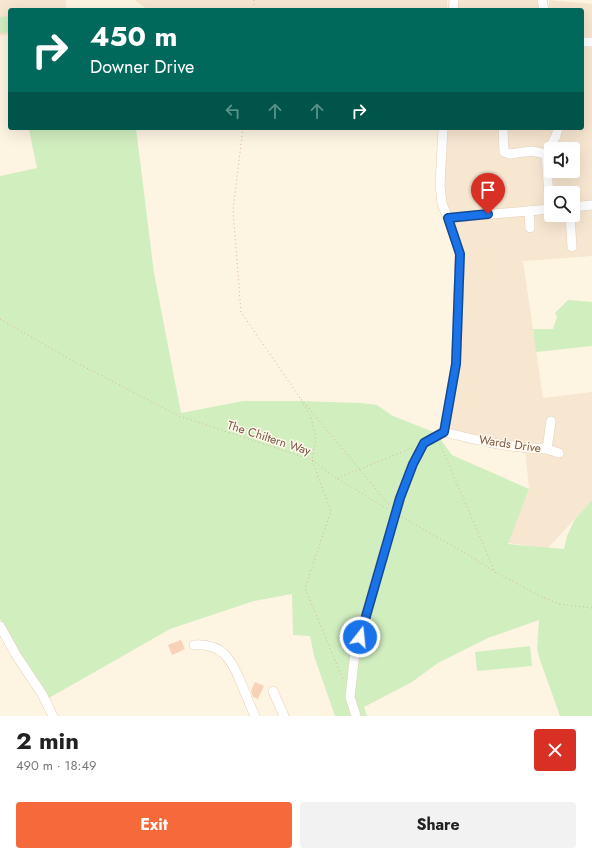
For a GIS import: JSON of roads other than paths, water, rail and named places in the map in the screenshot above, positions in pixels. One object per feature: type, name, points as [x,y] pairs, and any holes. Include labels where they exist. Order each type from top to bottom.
[{"type":"street","points":[[356,716],[350,697],[355,652],[396,513],[413,464],[424,443],[441,434],[456,364],[460,254],[442,204],[440,185],[443,130]]},
{"type":"street","points":[[503,130],[504,152],[510,154],[532,152],[544,154]]},
{"type":"street","points":[[553,142],[558,130]]},
{"type":"street","points":[[580,206],[592,205]]},
{"type":"street","points":[[448,218],[544,210]]},
{"type":"street","points":[[529,211],[530,228]]},
{"type":"street","points":[[570,222],[572,247]]},
{"type":"street","name":"Wards Drive","points":[[441,434],[491,444],[547,449],[551,421]]},
{"type":"street","points":[[547,449],[559,453]]},
{"type":"street","points":[[0,626],[16,655],[42,694],[53,716]]},
{"type":"street","points":[[194,646],[203,645],[216,648],[223,652],[232,662],[255,716]]},
{"type":"street","points":[[273,691],[284,716]]}]
